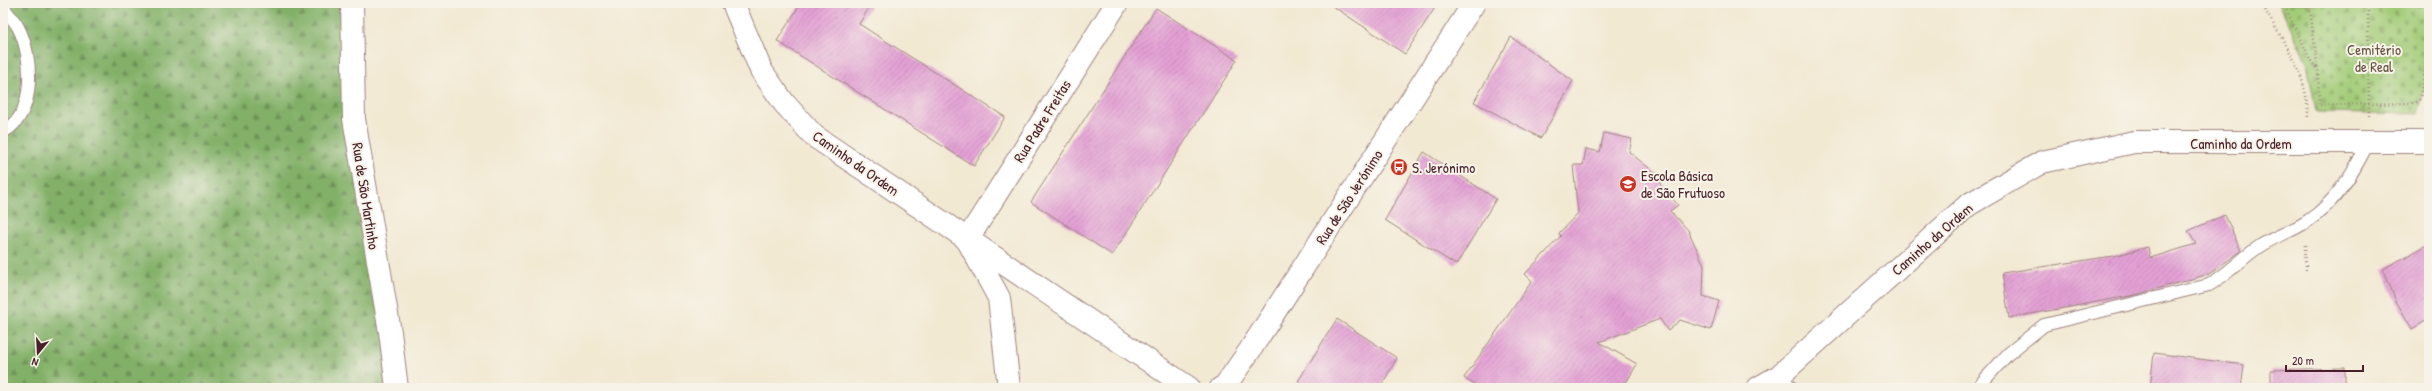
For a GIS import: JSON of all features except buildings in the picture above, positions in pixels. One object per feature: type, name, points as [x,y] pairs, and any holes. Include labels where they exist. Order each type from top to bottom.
[{"type":"street","name":"Rua de São Martinho","points":[[352,3],[354,119],[390,332],[397,388]]},
{"type":"street","name":"Caminho da Ordem","points":[[733,3],[761,70],[784,103],[814,136],[1189,388]]},
{"type":"street","name":"Rua Padre Freitas","points":[[967,240],[1117,3]]},
{"type":"street","name":"Rua de São Jerónimo","points":[[1221,388],[1225,386],[1250,350],[1470,6]]},
{"type":"street","name":"Caminho da Ordem","points":[[1758,388],[1786,382],[1968,205],[2042,162],[2134,142],[2368,143],[2427,141]]},
{"type":"street","name":"Caminho da Ordem","points":[[967,240],[999,298],[1009,388]]},
{"type":"lane","points":[[3,7],[18,28],[29,60],[29,90],[21,115],[3,132]]},
{"type":"lane","points":[[1978,388],[2008,354],[2044,325],[2209,285],[2221,278],[2260,245],[2309,220],[2334,197],[2353,173],[2368,143]]},
{"type":"path","points":[[2261,3],[2295,58],[2308,101]]},
{"type":"path","points":[[2283,3],[2311,61],[2318,69]]},
{"type":"path","points":[[2429,4],[2309,3],[2318,69],[2319,105],[2416,104],[2420,99],[2429,45]]},
{"type":"path","points":[[2368,3],[2368,143]]},
{"type":"green space","points":[[3,3],[352,3],[354,119],[397,388],[3,388]]},
{"type":"green space","name":"Cemitério de Real","points":[[2279,3],[2429,3],[2429,72],[2418,114],[2316,112],[2307,63]]},
{"type":"place","name":"S. Jerónimo","points":[[1399,167]]},
{"type":"place","name":"Escola Básica de São Frutuoso","points":[[1628,184]]}]
